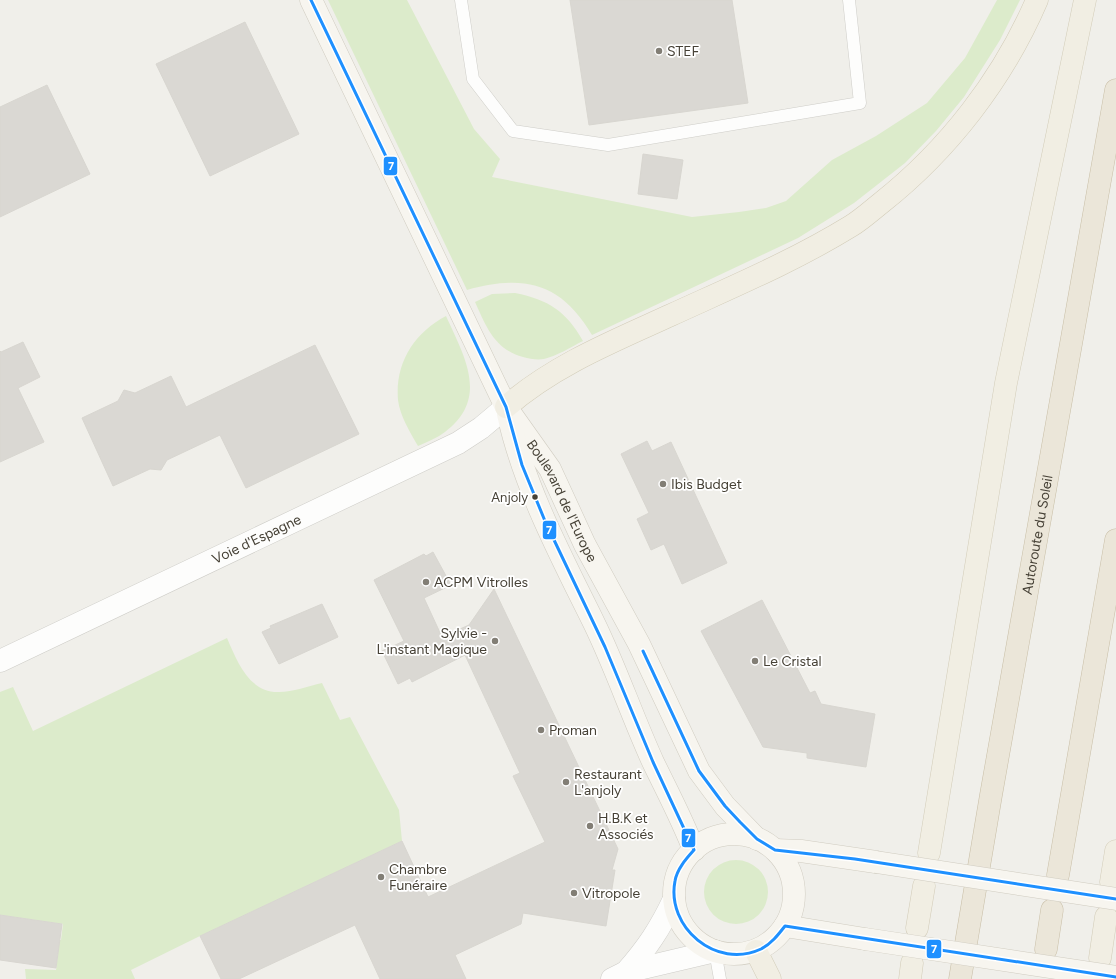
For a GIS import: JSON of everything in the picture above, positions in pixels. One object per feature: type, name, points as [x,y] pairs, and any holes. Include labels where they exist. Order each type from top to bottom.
[{"type":"highway","name":"Autoroute du Soleil","points":[[960,979],[990,795],[1116,90]]},
{"type":"highway","points":[[1058,875],[1116,540]]},
{"type":"highway","points":[[1046,949],[1052,910]]},
{"type":"main road","points":[[506,407],[520,395],[562,367],[792,260],[852,225],[903,185],[958,128],[1005,64],[1037,0]]},
{"type":"main road","points":[[929,853],[1006,382],[1085,0]]},
{"type":"main road","points":[[1100,958],[1111,900],[1116,851]]},
{"type":"main road","points":[[917,928],[924,886]]},
{"type":"main road","points":[[756,951],[770,979]]},
{"type":"street","name":"Boulevard de l'Europe","points":[[311,0],[506,407],[550,470],[585,545],[639,644],[699,771],[725,806],[766,844]]},
{"type":"street","name":"Voie d'Espagne","points":[[0,661],[458,443],[481,428],[506,407]]},
{"type":"street","points":[[506,407],[514,442],[524,472],[561,556],[611,660],[653,761],[694,850]]},
{"type":"street","points":[[766,844],[787,866],[794,886],[793,907],[786,926],[773,941],[756,951],[743,954],[728,954],[715,951],[699,943],[687,931],[678,916],[674,899],[675,881],[682,864],[694,850],[708,840],[724,835],[740,835],[766,844],[801,851],[1111,900]]},
{"type":"street","points":[[619,976],[646,949],[662,926],[674,899]]},
{"type":"street","points":[[786,926],[1116,977]]},
{"type":"street","points":[[619,976],[715,951]]},
{"type":"lane","points":[[461,0],[473,79],[513,131],[608,145],[860,103],[849,0]]},
{"type":"lane","points":[[715,951],[720,979]]},
{"type":"lane","points":[[756,951],[758,979]]},
{"type":"green space","points":[[328,0],[407,0],[474,129],[500,159],[492,177],[692,217],[766,208],[786,201],[832,160],[876,136],[927,103],[965,58],[997,0],[1020,0],[1000,40],[964,97],[936,131],[905,163],[854,203],[798,238],[592,335],[580,317],[568,304],[554,294],[540,287],[524,283],[507,283],[488,285],[467,290]]},
{"type":"green space","points":[[515,293],[538,299],[555,308],[570,322],[583,341],[554,356],[544,359],[523,357],[505,348],[492,336],[475,302],[492,294]]},
{"type":"green space","points":[[446,316],[460,346],[469,376],[470,391],[467,405],[459,419],[445,432],[418,446],[406,424],[399,406],[398,386],[400,374],[403,362],[416,340],[435,323]]},
{"type":"green space","points":[[227,638],[235,656],[246,674],[260,687],[269,691],[284,692],[322,683],[340,720],[350,717],[399,810],[402,841],[131,970],[135,979],[26,979],[25,969],[56,970],[58,954],[56,953],[58,940],[61,940],[63,924],[0,915],[0,692],[13,687],[33,731]]},
{"type":"green space","points":[[736,860],[754,866],[762,874],[768,892],[762,910],[754,918],[736,924],[718,918],[710,910],[704,892],[710,874],[718,866]]},
{"type":"building","name":"STEF","points":[[570,0],[732,0],[748,103],[589,125]]},
{"type":"building","points":[[245,22],[299,134],[210,176],[156,64]]},
{"type":"building","points":[[47,85],[90,174],[0,217],[0,107]]},
{"type":"building","points":[[643,154],[683,160],[677,199],[638,194]]},
{"type":"building","points":[[23,342],[40,377],[18,388],[44,442],[0,462],[0,351],[1,352]]},
{"type":"building","points":[[315,345],[359,434],[246,488],[220,435],[167,460],[161,470],[150,469],[113,486],[82,418],[118,401],[124,390],[135,393],[171,376],[186,407]]},
{"type":"building","name":"Ibis Budget","points":[[647,441],[652,451],[671,442],[727,563],[682,584],[664,544],[651,550],[637,519],[649,513],[621,454]]},
{"type":"building","points":[[433,552],[451,585],[424,598],[442,637],[469,625],[494,589],[618,849],[612,870],[615,870],[606,926],[523,913],[521,924],[455,955],[466,979],[380,979],[355,925],[239,979],[221,979],[200,936],[402,841],[428,897],[545,842],[513,776],[520,773],[465,655],[412,682],[410,678],[398,684],[382,651],[404,641],[374,580],[424,554],[426,556]]},
{"type":"building","name":"Le Cristal","points":[[762,600],[810,693],[815,691],[821,704],[875,714],[866,767],[807,758],[807,753],[763,747],[701,631]]},
{"type":"building","points":[[322,604],[338,637],[279,664],[262,632],[271,628],[270,626]]},
{"type":"building","points":[[0,915],[62,924],[56,968],[0,960]]},
{"type":"transit line","name":"7","points":[[311,0],[506,407],[522,465],[545,521],[605,647],[653,762],[694,850],[680,868],[675,881],[674,898],[678,914],[686,928],[698,940],[712,949],[727,954],[744,954],[761,949],[771,942],[785,926],[1116,977]]},
{"type":"transit line","name":"7","points":[[643,651],[699,771],[725,806],[740,822],[757,839],[775,850],[855,859],[1116,899]]},
{"type":"place","name":"STEF","points":[[659,51]]},
{"type":"place","name":"Ibis Budget","points":[[663,484]]},
{"type":"place","name":"Anjoly","points":[[535,497]]},
{"type":"place","name":"ACPM Vitrolles","points":[[426,582]]},
{"type":"place","name":"Sylvie - L'instant Magique","points":[[495,641]]},
{"type":"place","name":"Le Cristal","points":[[755,661]]},
{"type":"place","name":"Proman","points":[[541,730]]},
{"type":"place","name":"Restaurant L'anjoly","points":[[566,782]]},
{"type":"place","name":"H.B.K et Associés","points":[[590,826]]},
{"type":"place","name":"Chambre Funéraire","points":[[381,877]]},
{"type":"place","name":"Vitropole","points":[[574,893]]}]
